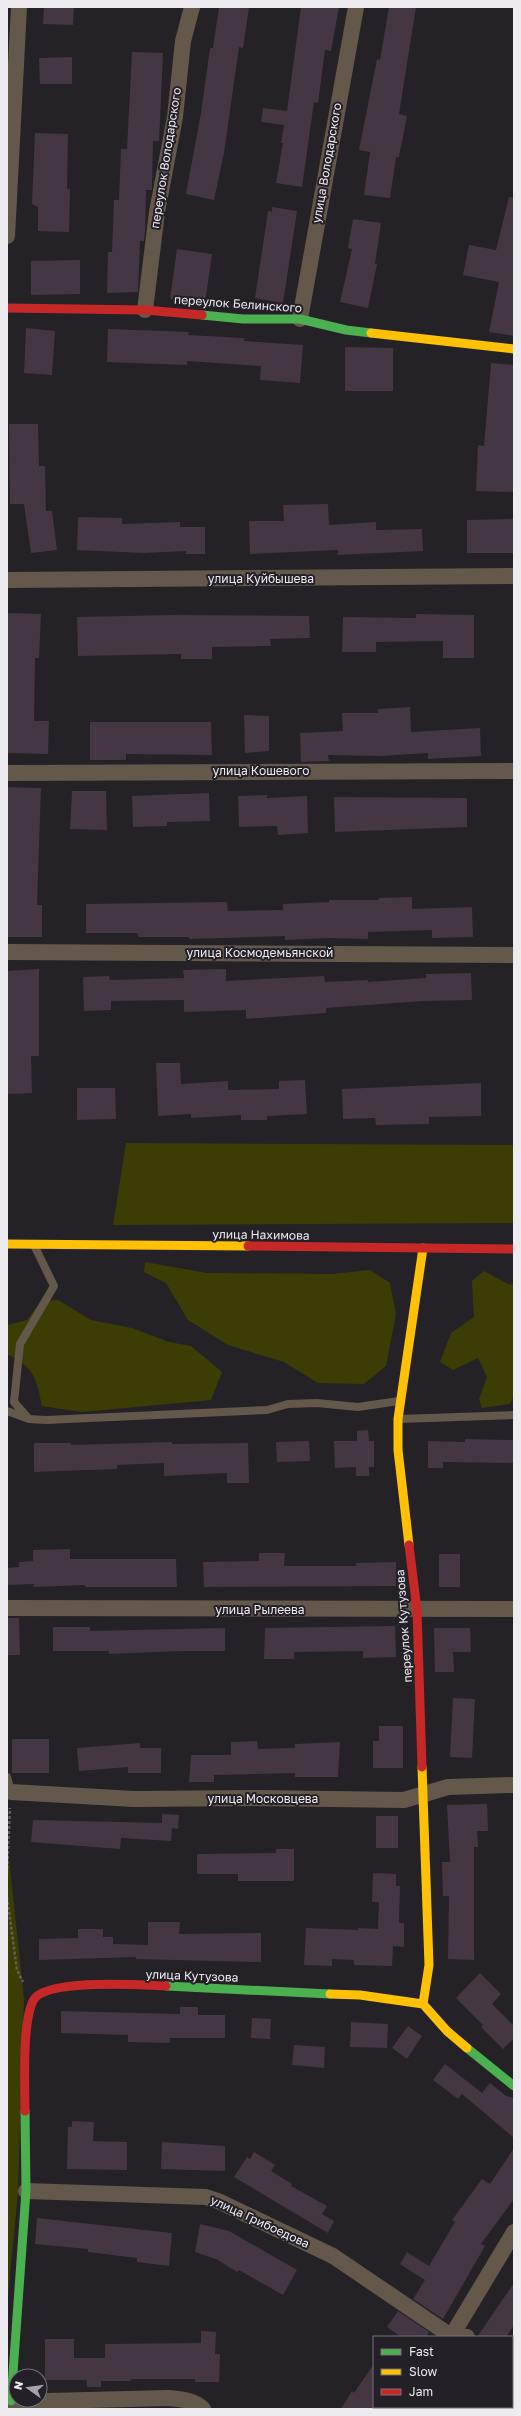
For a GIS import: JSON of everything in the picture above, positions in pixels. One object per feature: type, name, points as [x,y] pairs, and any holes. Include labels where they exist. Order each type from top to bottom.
[{"type":"street","points":[[7,236],[19,7]]},
{"type":"street","name":"переулок Володарского","points":[[145,310],[157,212],[175,117],[183,41],[192,7]]},
{"type":"street","name":"улица Володарского","points":[[300,319],[356,7]]},
{"type":"street","name":"переулок Белинского","points":[[7,308],[145,310],[243,319],[300,319],[346,330],[514,349]]},
{"type":"street","name":"улица Куйбышева","points":[[7,580],[514,576]]},
{"type":"street","name":"улица Кошевого","points":[[7,772],[514,771]]},
{"type":"street","name":"улица Космодемьянской","points":[[7,952],[514,955]]},
{"type":"street","name":"улица Нахимова","points":[[7,1244],[514,1249]]},
{"type":"street","name":"переулок Кутузова","points":[[423,1248],[398,1420],[398,1450],[417,1610],[425,1795],[429,1965],[423,2004]]},
{"type":"street","name":"улица Рылеева","points":[[7,1608],[514,1609]]},
{"type":"street","name":"улица Московцева","points":[[9,1784],[134,1799],[258,1798],[404,1800],[448,1787],[514,1785]]},
{"type":"street","name":"улица Кутузова","points":[[33,2001],[40,1993],[47,1989],[60,1986],[140,1985],[360,1995],[423,2004]]},
{"type":"street","points":[[12,2368],[26,2191],[25,2057],[29,2019],[33,2001]]},
{"type":"street","points":[[423,2004],[447,2031],[514,2086]]},
{"type":"street","name":"улица Грибоедова","points":[[26,2191],[206,2197],[218,2201],[332,2256],[454,2336]]},
{"type":"street","points":[[457,2336],[514,2232]]},
{"type":"street","points":[[48,2400],[168,2398],[185,2400],[199,2405],[204,2409]]},
{"type":"lane","points":[[29,1419],[14,1402],[20,1344],[54,1286],[34,1245]]},
{"type":"lane","points":[[7,1411],[29,1419],[46,1420],[267,1410],[288,1404],[317,1403],[358,1407],[400,1401]]},
{"type":"lane","points":[[398,1420],[514,1415]]},
{"type":"path","points":[[7,1874],[9,1784]]},
{"type":"path","points":[[7,1897],[17,1970],[33,2001]]},
{"type":"shaded area","points":[[126,1143],[514,1145],[514,1223],[113,1225]]},
{"type":"shaded area","points":[[145,1262],[207,1273],[333,1274],[370,1270],[390,1283],[396,1314],[386,1366],[364,1384],[318,1383],[284,1362],[228,1345],[188,1320],[166,1283],[144,1272]]},
{"type":"shaded area","points":[[484,1271],[510,1285],[514,1282],[514,1396],[510,1404],[482,1408],[479,1399],[487,1377],[478,1358],[453,1370],[440,1362],[451,1333],[474,1317],[472,1281]]},
{"type":"shaded area","points":[[58,1300],[91,1320],[132,1328],[169,1342],[191,1346],[222,1372],[211,1400],[82,1412],[42,1406],[38,1387],[32,1374],[23,1364],[7,1354],[7,1325],[27,1320],[41,1301]]},
{"type":"shaded area","points":[[7,1839],[24,1999],[18,2193],[7,2308]]},
{"type":"building","points":[[44,7],[74,7],[73,25],[43,24]]},
{"type":"building","points":[[219,7],[249,7],[243,48],[239,47],[224,153],[214,200],[186,194],[201,113],[210,48],[213,48]]},
{"type":"building","points":[[301,7],[339,7],[331,51],[325,50],[318,103],[314,102],[302,187],[276,183],[283,143],[281,143],[284,125],[261,122],[263,108],[287,111]]},
{"type":"building","points":[[389,7],[416,7],[399,114],[407,116],[399,157],[396,157],[390,198],[364,195],[370,152],[359,150],[377,59],[380,60]]},
{"type":"building","points":[[132,52],[163,53],[159,141],[153,141],[152,190],[146,190],[145,232],[144,241],[140,241],[138,292],[107,293],[108,252],[112,252],[114,200],[119,200],[121,149],[127,149]]},
{"type":"building","points":[[72,57],[72,84],[40,84],[39,58]]},
{"type":"building","points":[[35,133],[68,134],[67,189],[70,189],[69,232],[38,231],[38,207],[32,204]]},
{"type":"building","points":[[509,197],[514,198],[514,336],[489,332],[499,282],[463,275],[469,245],[496,250]]},
{"type":"building","points":[[272,207],[297,211],[283,303],[255,298],[268,211],[272,212]]},
{"type":"building","points":[[353,219],[381,223],[375,264],[377,264],[368,308],[340,302],[352,249],[348,248]]},
{"type":"building","points":[[177,249],[212,254],[205,303],[170,299]]},
{"type":"building","points":[[80,260],[80,294],[31,295],[31,261]]},
{"type":"building","points":[[26,328],[55,331],[52,375],[24,373]]},
{"type":"building","points":[[108,329],[189,332],[188,335],[244,338],[244,341],[303,345],[300,383],[260,380],[261,366],[187,361],[187,365],[107,362]]},
{"type":"building","points":[[345,347],[393,348],[393,391],[345,391]]},
{"type":"building","points":[[491,363],[514,365],[514,492],[476,491],[478,445],[484,446]]},
{"type":"building","points":[[9,424],[38,424],[39,466],[45,466],[46,511],[52,511],[57,550],[31,553],[24,504],[10,504]]},
{"type":"building","points":[[328,504],[329,525],[376,522],[376,530],[422,529],[423,551],[338,555],[338,550],[250,554],[249,521],[284,521],[283,505]]},
{"type":"building","points":[[78,517],[122,518],[122,524],[180,522],[180,527],[205,527],[205,554],[186,554],[186,551],[144,553],[77,550]]},
{"type":"building","points":[[513,519],[513,553],[467,553],[467,520]]},
{"type":"building","points":[[8,613],[41,614],[39,658],[35,658],[34,721],[49,721],[48,754],[7,753]]},
{"type":"building","points":[[416,614],[474,615],[474,658],[443,658],[443,641],[376,642],[376,652],[342,652],[343,617],[416,618]]},
{"type":"building","points":[[173,615],[309,616],[310,638],[270,639],[271,646],[212,647],[212,659],[181,659],[181,654],[78,656],[77,617]]},
{"type":"building","points":[[410,707],[411,732],[480,728],[481,756],[428,759],[428,753],[381,756],[328,755],[329,761],[301,762],[300,733],[343,731],[342,713],[378,713],[378,709]]},
{"type":"building","points":[[244,715],[269,716],[269,751],[245,753]]},
{"type":"building","points":[[90,722],[211,722],[212,755],[126,754],[126,760],[90,760]]},
{"type":"building","points":[[7,787],[41,788],[37,905],[42,905],[42,937],[7,937]]},
{"type":"building","points":[[72,791],[106,791],[107,830],[70,829]]},
{"type":"building","points":[[209,793],[210,821],[167,822],[167,826],[133,827],[132,796]]},
{"type":"building","points":[[267,795],[267,798],[307,796],[308,833],[278,835],[277,826],[239,827],[238,796]]},
{"type":"building","points":[[334,797],[467,798],[467,827],[335,832]]},
{"type":"building","points":[[412,897],[412,909],[472,907],[473,937],[432,938],[432,930],[368,932],[368,939],[329,938],[285,940],[285,936],[189,939],[189,937],[138,937],[138,933],[86,933],[86,904],[227,902],[228,911],[283,910],[283,904],[329,902],[329,900],[379,900],[379,898]]},
{"type":"building","points":[[39,969],[39,1056],[31,1056],[32,1093],[8,1094],[7,971]]},
{"type":"building","points":[[226,969],[226,981],[324,976],[325,982],[368,980],[368,982],[426,978],[426,974],[471,973],[472,1000],[423,1001],[326,1008],[326,1013],[246,1019],[246,1010],[184,1012],[184,1000],[111,1001],[111,1010],[84,1011],[83,977],[109,976],[110,980],[184,978],[183,970]]},
{"type":"building","points":[[156,1063],[180,1063],[181,1084],[228,1081],[228,1090],[279,1089],[279,1081],[305,1080],[307,1114],[267,1116],[267,1120],[241,1120],[241,1115],[191,1118],[191,1114],[158,1116]]},
{"type":"building","points":[[481,1083],[481,1116],[429,1117],[429,1124],[376,1125],[375,1118],[343,1119],[342,1089]]},
{"type":"building","points":[[77,1088],[115,1088],[116,1119],[77,1120]]},
{"type":"building","points":[[368,1430],[369,1441],[374,1441],[374,1467],[369,1467],[369,1476],[356,1476],[356,1467],[335,1468],[334,1441],[357,1441],[357,1431]]},
{"type":"building","points":[[465,1439],[514,1440],[514,1463],[443,1462],[443,1468],[428,1468],[428,1441],[465,1442]]},
{"type":"building","points":[[309,1441],[310,1461],[277,1462],[276,1442]]},
{"type":"building","points":[[172,1442],[172,1444],[248,1443],[249,1483],[227,1483],[227,1473],[164,1476],[164,1463],[117,1465],[117,1469],[34,1472],[34,1443],[71,1443],[71,1445]]},
{"type":"building","points":[[70,1549],[70,1559],[176,1559],[177,1587],[85,1587],[85,1585],[34,1587],[34,1584],[7,1585],[7,1568],[19,1567],[19,1562],[33,1561],[33,1550]]},
{"type":"building","points":[[259,1553],[285,1553],[284,1566],[356,1566],[356,1563],[396,1562],[396,1586],[204,1587],[203,1562],[259,1561]]},
{"type":"building","points":[[439,1554],[460,1554],[460,1587],[439,1587]]},
{"type":"building","points":[[7,1618],[19,1618],[20,1655],[7,1655]]},
{"type":"building","points":[[395,1626],[396,1657],[363,1658],[363,1651],[294,1652],[294,1659],[264,1659],[265,1628]]},
{"type":"building","points":[[53,1627],[90,1627],[90,1631],[225,1628],[225,1651],[109,1654],[109,1651],[53,1651]]},
{"type":"building","points":[[434,1628],[470,1628],[471,1652],[453,1652],[454,1672],[435,1672]]},
{"type":"building","points":[[453,1698],[475,1699],[472,1758],[450,1757]]},
{"type":"building","points":[[379,1726],[403,1726],[403,1768],[373,1768],[373,1741],[379,1741]]},
{"type":"building","points":[[12,1739],[49,1739],[49,1773],[12,1773]]},
{"type":"building","points":[[257,1741],[258,1749],[295,1748],[295,1744],[340,1742],[338,1777],[295,1777],[295,1773],[214,1775],[214,1782],[189,1782],[191,1755],[231,1755],[231,1742]]},
{"type":"building","points":[[140,1743],[140,1748],[161,1748],[161,1773],[128,1773],[128,1767],[79,1771],[77,1748]]},
{"type":"building","points":[[487,1804],[488,1831],[477,1831],[478,1847],[474,1847],[474,1960],[448,1959],[449,1896],[443,1896],[442,1862],[450,1862],[447,1805]]},
{"type":"building","points":[[162,1814],[179,1815],[178,1829],[172,1828],[171,1841],[121,1838],[120,1849],[31,1842],[33,1820],[162,1823]]},
{"type":"building","points":[[376,1816],[398,1816],[398,1848],[376,1848]]},
{"type":"building","points":[[276,1849],[294,1849],[294,1881],[238,1881],[238,1874],[197,1874],[197,1854],[276,1853]]},
{"type":"building","points":[[373,1873],[396,1874],[396,1886],[400,1886],[399,1923],[404,1923],[404,1947],[393,1946],[392,1966],[354,1965],[354,1960],[332,1959],[332,1966],[304,1965],[306,1928],[358,1930],[358,1928],[378,1929],[379,1902],[372,1902]]},
{"type":"building","points":[[148,1922],[180,1922],[179,1934],[261,1933],[261,1962],[136,1959],[136,1957],[39,1960],[39,1939],[78,1938],[78,1929],[103,1929],[103,1937],[113,1937],[113,1944],[148,1945]]},
{"type":"building","points":[[480,1973],[501,1994],[492,2004],[514,2026],[514,2038],[503,2049],[481,2027],[483,2025],[456,1998]]},
{"type":"building","points":[[180,2007],[198,2007],[198,2015],[225,2015],[225,2038],[170,2038],[170,2043],[128,2042],[128,2035],[61,2033],[61,2011],[180,2014]]},
{"type":"building","points":[[252,2018],[271,2019],[270,2039],[251,2038]]},
{"type":"building","points":[[351,2022],[388,2024],[387,2048],[350,2047]]},
{"type":"building","points":[[408,2026],[422,2036],[407,2059],[392,2048]]},
{"type":"building","points":[[294,2045],[325,2047],[324,2068],[292,2065]]},
{"type":"building","points":[[445,2064],[482,2093],[490,2083],[506,2096],[514,2098],[514,2138],[462,2094],[458,2099],[433,2080]]},
{"type":"building","points":[[72,2121],[94,2122],[93,2141],[127,2142],[127,2170],[67,2169],[68,2127],[72,2127]]},
{"type":"building","points":[[162,2142],[225,2146],[225,2171],[161,2169]]},
{"type":"building","points":[[514,2148],[514,2199],[481,2244],[485,2246],[443,2319],[413,2299],[425,2280],[400,2264],[407,2252],[429,2266],[455,2222],[452,2220],[482,2179],[490,2184]]},
{"type":"building","points":[[254,2152],[275,2165],[271,2171],[292,2184],[291,2186],[327,2206],[322,2214],[334,2221],[328,2233],[234,2177],[247,2157],[250,2159]]},
{"type":"building","points":[[37,2218],[172,2233],[169,2266],[137,2262],[137,2258],[88,2252],[88,2249],[35,2244]]},
{"type":"building","points":[[200,2224],[229,2231],[297,2270],[283,2295],[239,2270],[237,2272],[216,2259],[195,2252]]},
{"type":"building","points":[[514,2283],[514,2325],[507,2336],[478,2336]]},
{"type":"building","points":[[398,2311],[429,2332],[427,2336],[400,2336],[387,2327]]},
{"type":"building","points":[[201,2331],[216,2332],[215,2354],[220,2354],[219,2382],[195,2382],[195,2379],[131,2379],[131,2381],[101,2381],[101,2387],[87,2387],[87,2380],[48,2380],[48,2368],[45,2368],[45,2339],[74,2339],[74,2358],[105,2358],[105,2344],[201,2343]]},
{"type":"building","points":[[373,2365],[374,2409],[341,2409],[352,2391],[354,2393]]},
{"type":"traffic: fast","points":[[202,315],[243,319],[300,319],[346,330],[371,333]]},
{"type":"traffic: fast","points":[[166,1986],[330,1994]]},
{"type":"traffic: fast","points":[[467,2048],[514,2086]]},
{"type":"traffic: fast","points":[[13,2368],[26,2191],[25,2111]]},
{"type":"traffic: slow","points":[[371,333],[514,349]]},
{"type":"traffic: slow","points":[[7,1244],[248,1246]]},
{"type":"traffic: slow","points":[[409,1545],[398,1450],[398,1419],[423,1248]]},
{"type":"traffic: slow","points":[[422,1767],[429,1965],[423,2004]]},
{"type":"traffic: slow","points":[[330,1994],[360,1995],[423,2004],[447,2031],[467,2048]]},
{"type":"traffic: jam","points":[[7,308],[145,310],[202,315]]},
{"type":"traffic: jam","points":[[248,1246],[514,1249]]},
{"type":"traffic: jam","points":[[409,1545],[417,1610],[422,1767]]},
{"type":"traffic: jam","points":[[25,2111],[25,2054],[27,2024],[29,2011],[33,2001],[41,1994],[55,1989],[73,1986],[94,1984],[166,1986]]}]
